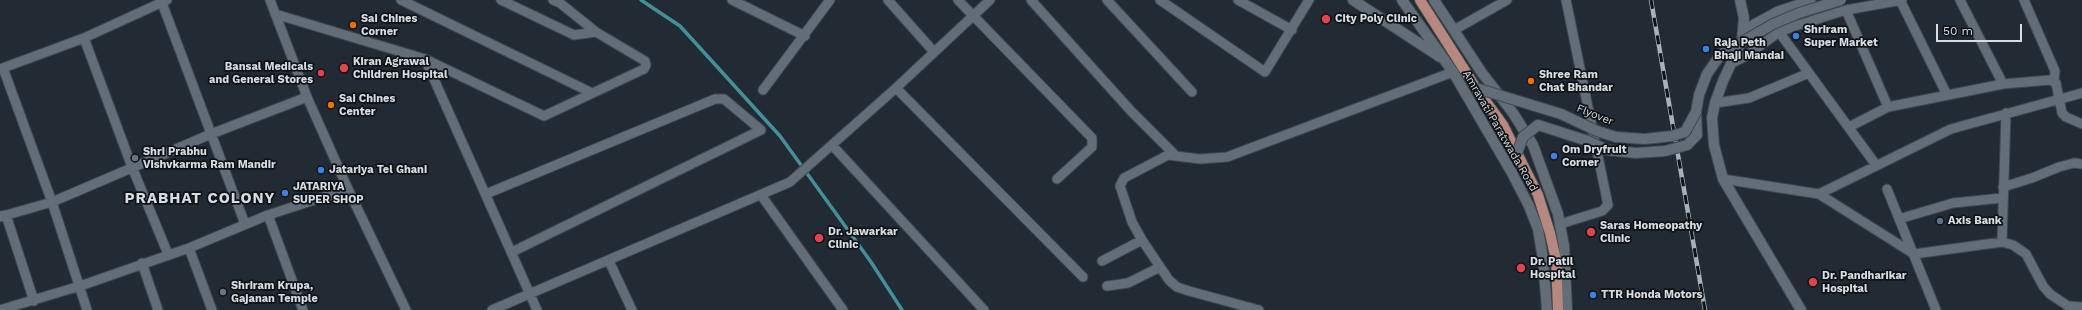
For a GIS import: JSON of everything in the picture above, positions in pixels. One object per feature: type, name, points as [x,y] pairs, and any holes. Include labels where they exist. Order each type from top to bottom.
[{"type":"main road","points":[[1353,0],[1445,61]]},
{"type":"main road","name":"Amravati Paratwada Road","points":[[1402,0],[1453,72],[1512,173],[1538,229],[1543,259],[1547,310]]},
{"type":"main road","name":"Amravati Paratwada Road","points":[[1420,0],[1476,88],[1503,125],[1538,195],[1550,233],[1556,260],[1558,310]]},
{"type":"main road","points":[[1434,0],[1513,113],[1533,145],[1560,224],[1564,246],[1567,310]]},
{"type":"main road","points":[[1740,0],[1744,18],[1742,40],[1715,103],[1712,118],[1713,140],[1723,179],[1801,310]]},
{"type":"main road","name":"Flyover","points":[[1517,153],[1523,137],[1538,125],[1588,141],[1607,150],[1636,153],[1665,151],[1687,145],[1696,135],[1696,112],[1699,95],[1707,74],[1721,54],[1773,24],[1799,13],[1841,0]]},
{"type":"main road","name":"Flyover","points":[[1476,88],[1562,114],[1597,131],[1616,137],[1645,139],[1685,132],[1696,112]]},
{"type":"street","points":[[270,0],[307,98],[348,189],[406,310]]},
{"type":"street","points":[[401,0],[592,93]]},
{"type":"street","points":[[501,0],[574,35],[596,32]]},
{"type":"street","points":[[275,14],[425,59],[544,116],[644,69],[646,65],[645,61],[596,32],[553,0]]},
{"type":"street","points":[[732,0],[805,36]]},
{"type":"street","points":[[748,0],[754,12]]},
{"type":"street","points":[[763,90],[805,36],[830,0]]},
{"type":"street","points":[[888,0],[934,52]]},
{"type":"street","points":[[958,0],[1092,138],[1092,147],[1057,179]]},
{"type":"street","points":[[492,310],[790,182],[896,88],[990,0]]},
{"type":"street","points":[[1031,0],[1131,111],[1176,156]]},
{"type":"street","points":[[1107,0],[1192,92]]},
{"type":"street","points":[[1160,0],[1264,71],[1267,70],[1309,0]]},
{"type":"street","points":[[1238,0],[1292,30]]},
{"type":"street","points":[[1560,224],[1602,211],[1608,205],[1566,0]]},
{"type":"street","points":[[1743,30],[1778,11],[1811,0]]},
{"type":"street","points":[[1732,63],[1746,56],[1779,32],[1846,10],[1901,0],[1947,96]]},
{"type":"street","points":[[1960,0],[2003,84]]},
{"type":"street","points":[[2024,0],[2055,71],[2054,81],[2056,83],[2064,116],[2082,124]]},
{"type":"street","points":[[1454,30],[1504,1]]},
{"type":"street","points":[[87,310],[52,202],[1,68],[84,38],[164,2],[245,224]]},
{"type":"street","points":[[1846,10],[1888,107]]},
{"type":"street","points":[[1779,32],[1876,165]]},
{"type":"street","points":[[84,38],[132,167],[168,254]]},
{"type":"street","points":[[425,59],[537,310]]},
{"type":"street","points":[[1259,310],[1177,287],[1169,280],[1142,240],[1132,222],[1120,186],[1124,178],[1163,156],[1176,156],[1200,160],[1227,156],[1453,72]]},
{"type":"street","points":[[1715,103],[1749,98],[1809,73]]},
{"type":"street","points":[[1849,128],[1888,107],[2003,84],[2054,81]]},
{"type":"street","points":[[896,88],[1083,277]]},
{"type":"street","points":[[1819,194],[1951,129],[2059,98],[2082,93]]},
{"type":"street","points":[[34,301],[2,216],[52,202],[211,134],[307,98]]},
{"type":"street","points":[[486,194],[715,100],[724,99],[761,130],[512,252]]},
{"type":"street","points":[[2002,242],[2002,198],[2006,114]]},
{"type":"street","points":[[832,145],[984,310]]},
{"type":"street","points":[[2003,188],[2059,167],[2074,163],[2082,164]]},
{"type":"street","points":[[1723,179],[1819,194],[1914,254],[2002,242],[2013,245],[2026,254],[2043,286],[2058,300],[2068,306],[2082,307]]},
{"type":"street","points":[[0,310],[80,286],[142,263],[189,248],[268,215],[348,189]]},
{"type":"street","points":[[1887,189],[1936,310]]},
{"type":"street","points":[[761,194],[843,310]]},
{"type":"street","points":[[1899,219],[1952,203],[2002,198]]},
{"type":"street","points":[[268,215],[303,310]]},
{"type":"street","points":[[1102,261],[1142,240]]},
{"type":"street","points":[[189,248],[212,310]]},
{"type":"street","points":[[609,261],[632,310]]},
{"type":"street","points":[[142,263],[158,310]]},
{"type":"street","points":[[1107,286],[1128,283],[1160,267]]},
{"type":"waterway","points":[[641,0],[680,26],[780,136],[871,262],[902,310]]},
{"type":"railway","points":[[1651,0],[1705,310]]},
{"type":"place","name":"City Poly Clinic","points":[[1326,19]]},
{"type":"place","name":"Sai Chines Corner","points":[[353,25]]},
{"type":"place","name":"Shriram Super Market","points":[[1796,36]]},
{"type":"place","name":"Raja Peth Bhaji Mandai","points":[[1706,49]]},
{"type":"place","name":"Kiran Agrawal Children Hospital","points":[[344,68]]},
{"type":"place","name":"Bansal Medicals and General Stores","points":[[321,73]]},
{"type":"place","name":"Shree Ram Chat Bhandar","points":[[1531,81]]},
{"type":"place","name":"Sai Chines Center","points":[[331,105]]},
{"type":"place","name":"Om Dryfruit Corner","points":[[1554,156]]},
{"type":"place","name":"Shri Prabhu Vishvkarma Ram Mandir","points":[[135,158]]},
{"type":"place","name":"Jatariya Tel Ghani","points":[[321,170]]},
{"type":"place","name":"JATARIYA SUPER SHOP","points":[[285,193]]},
{"type":"place","name":"Axis Bank","points":[[1940,221]]},
{"type":"place","name":"Saras Homeopathy Clinic","points":[[1591,232]]},
{"type":"place","name":"Dr. Jawarkar Clinic","points":[[819,238]]},
{"type":"place","name":"Dr. Patil Hospital","points":[[1521,268]]},
{"type":"place","name":"Dr. Pandharikar Hospital","points":[[1813,282]]},
{"type":"place","name":"Shriram Krupa, Gajanan Temple","points":[[223,292]]},
{"type":"place","name":"TTR Honda Motors","points":[[1593,295]]},
{"type":"district","name":"PRABHAT COLONY","points":[[200,199]]}]
